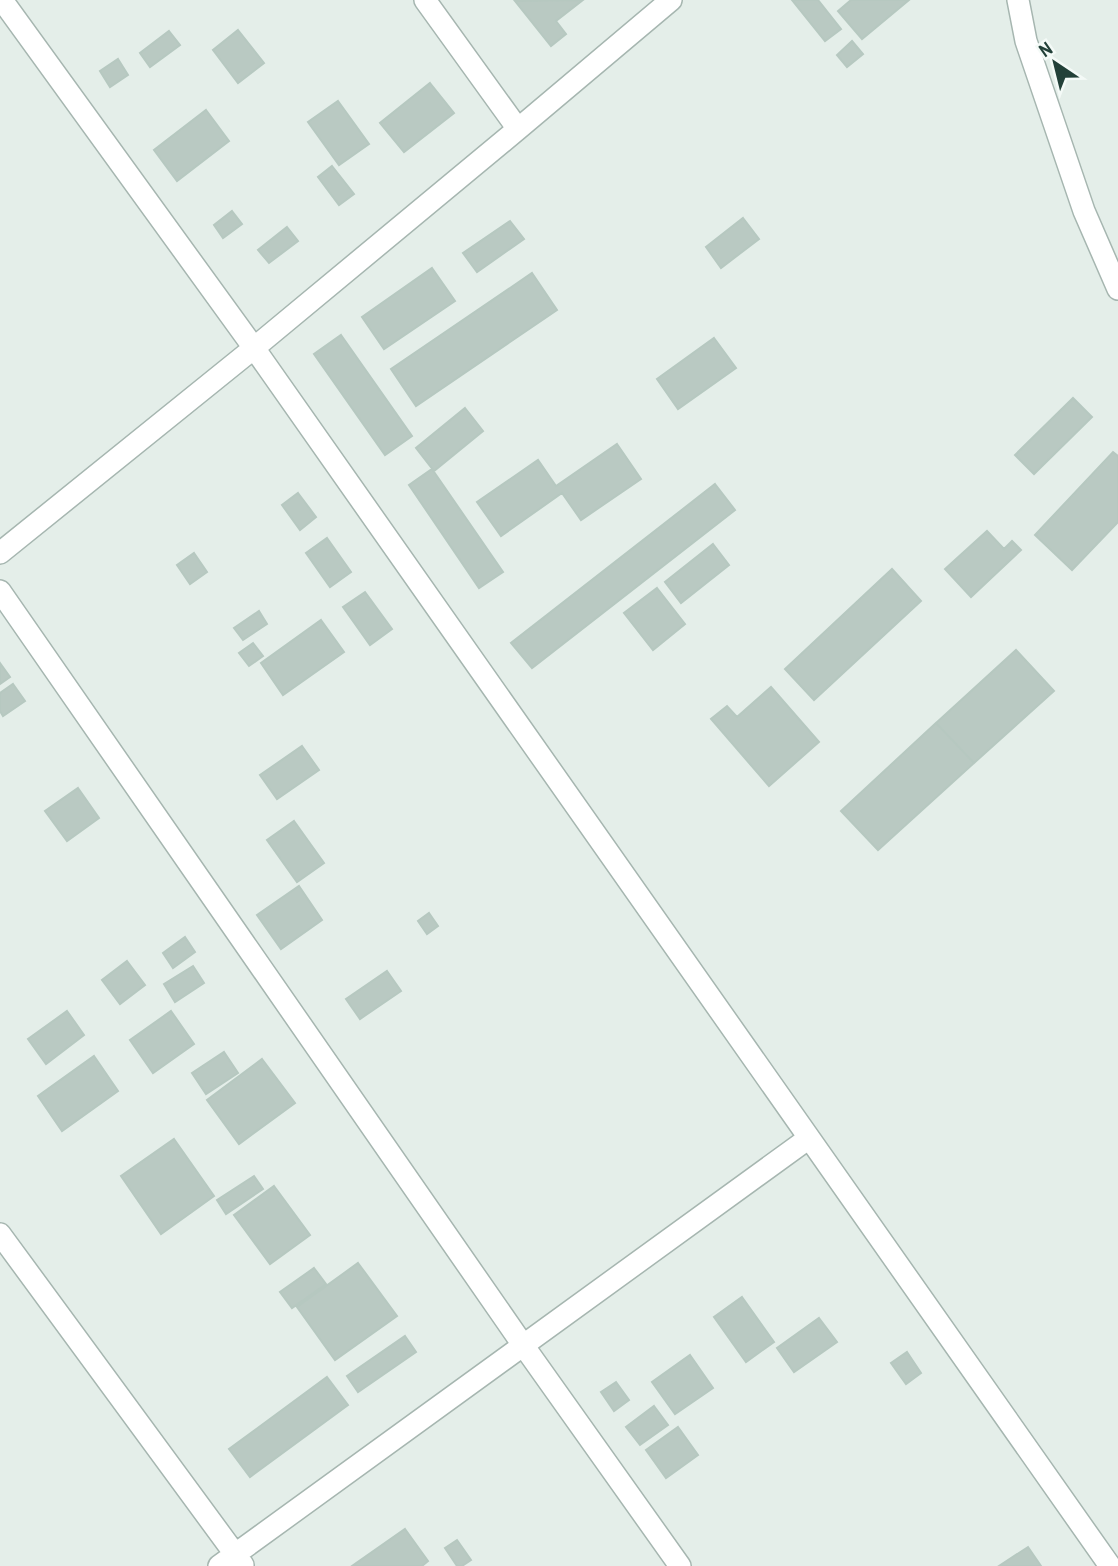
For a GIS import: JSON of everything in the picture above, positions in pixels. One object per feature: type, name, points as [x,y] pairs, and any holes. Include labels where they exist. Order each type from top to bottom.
[{"type":"street","points":[[2,0],[254,348],[1110,1566]]},
{"type":"street","points":[[425,0],[519,129]]},
{"type":"street","points":[[1018,0],[1026,41],[1084,211],[1118,289]]},
{"type":"street","points":[[0,553],[519,129],[658,4]]},
{"type":"street","points":[[0,591],[523,1346],[680,1566]]},
{"type":"street","points":[[0,1234],[233,1562],[809,1138]]},
{"type":"building","points":[[583,0],[556,21],[566,34],[551,46],[515,1]]},
{"type":"building","points":[[792,0],[818,0],[841,29],[825,41]]},
{"type":"building","points":[[851,0],[909,0],[862,39],[838,11]]},
{"type":"building","points":[[238,30],[264,63],[238,83],[213,50]]},
{"type":"building","points":[[169,31],[180,45],[150,67],[140,53]]},
{"type":"building","points":[[852,41],[863,54],[847,67],[837,55]]},
{"type":"building","points":[[118,59],[128,75],[110,87],[100,71]]},
{"type":"building","points":[[430,83],[454,113],[404,152],[380,123]]},
{"type":"building","points":[[338,101],[369,144],[339,165],[308,122]]},
{"type":"building","points":[[206,110],[229,141],[177,181],[154,150]]},
{"type":"building","points":[[332,166],[354,194],[339,205],[318,177]]},
{"type":"building","points":[[232,211],[242,224],[223,238],[214,225]]},
{"type":"building","points":[[743,218],[759,239],[721,268],[706,247]]},
{"type":"building","points":[[510,221],[524,239],[477,272],[463,253]]},
{"type":"building","points":[[287,227],[298,241],[269,263],[258,250]]},
{"type":"building","points":[[432,268],[455,301],[384,349],[362,317]]},
{"type":"building","points":[[532,273],[557,310],[416,406],[391,369]]},
{"type":"building","points":[[341,335],[412,436],[385,455],[314,354]]},
{"type":"building","points":[[714,338],[736,368],[678,409],[657,379]]},
{"type":"building","points":[[1073,398],[1092,417],[1034,474],[1015,455]]},
{"type":"building","points":[[465,408],[483,431],[434,471],[416,448]]},
{"type":"building","points":[[617,444],[641,479],[581,520],[562,493],[501,536],[477,502],[538,460],[556,486]]},
{"type":"building","points":[[1113,452],[1118,456],[1118,522],[1072,570],[1035,535]]},
{"type":"building","points":[[432,469],[503,572],[479,588],[409,485]]},
{"type":"building","points":[[715,484],[735,510],[532,668],[511,643]]},
{"type":"building","points":[[298,493],[316,517],[300,530],[282,505]]},
{"type":"building","points":[[987,531],[1004,549],[1012,541],[1021,550],[971,597],[945,569]]},
{"type":"building","points":[[327,538],[351,572],[330,587],[306,553]]},
{"type":"building","points":[[713,544],[729,565],[681,603],[665,582]]},
{"type":"building","points":[[194,553],[207,572],[190,584],[177,565]]},
{"type":"building","points":[[892,569],[921,601],[814,700],[785,669]]},
{"type":"building","points":[[657,588],[685,624],[653,650],[624,613]]},
{"type":"building","points":[[365,592],[392,629],[370,645],[343,607]]},
{"type":"building","points":[[259,611],[267,624],[243,640],[234,628]]},
{"type":"building","points":[[321,620],[344,652],[283,695],[261,663]]},
{"type":"building","points":[[253,643],[263,656],[249,666],[239,653]]},
{"type":"building","points":[[1016,650],[1054,691],[974,763],[936,723]]},
{"type":"building","points":[[0,663],[10,677],[0,684]]},
{"type":"building","points":[[13,684],[25,701],[3,716],[0,711],[0,693]]},
{"type":"building","points":[[771,687],[819,742],[769,786],[711,719],[727,706],[737,717]]},
{"type":"building","points":[[936,723],[974,763],[878,850],[841,811]]},
{"type":"building","points":[[302,746],[319,770],[277,799],[260,775]]},
{"type":"building","points":[[78,788],[99,818],[67,841],[45,811]]},
{"type":"building","points":[[294,821],[324,863],[297,882],[267,840]]},
{"type":"building","points":[[299,886],[322,920],[281,949],[257,915]]},
{"type":"building","points":[[429,913],[438,926],[427,934],[418,921]]},
{"type":"building","points":[[185,937],[195,952],[173,968],[163,953]]},
{"type":"building","points":[[127,961],[145,985],[120,1004],[102,980]]},
{"type":"building","points":[[193,966],[204,983],[175,1002],[164,984]]},
{"type":"building","points":[[387,971],[401,991],[360,1019],[346,999]]},
{"type":"building","points":[[67,1011],[84,1035],[46,1064],[28,1039]]},
{"type":"building","points":[[171,1011],[194,1044],[153,1073],[130,1040]]},
{"type":"building","points":[[224,1052],[238,1073],[206,1094],[192,1073]]},
{"type":"building","points":[[94,1056],[118,1091],[62,1131],[38,1096]]},
{"type":"building","points":[[262,1059],[295,1103],[239,1144],[207,1100]]},
{"type":"building","points":[[174,1139],[214,1196],[161,1234],[121,1176]]},
{"type":"building","points":[[254,1176],[263,1189],[226,1214],[217,1200]]},
{"type":"building","points":[[274,1186],[310,1235],[270,1264],[234,1215]]},
{"type":"building","points":[[358,1263],[397,1316],[335,1360],[297,1307]]},
{"type":"building","points":[[314,1268],[326,1284],[292,1308],[280,1292]]},
{"type":"building","points":[[742,1297],[774,1342],[746,1362],[714,1317]]},
{"type":"building","points":[[819,1318],[837,1342],[794,1372],[777,1348]]},
{"type":"building","points":[[405,1336],[416,1352],[358,1392],[347,1376]]},
{"type":"building","points":[[907,1352],[921,1373],[906,1384],[891,1363]]},
{"type":"building","points":[[690,1355],[713,1388],[675,1414],[652,1382]]},
{"type":"building","points":[[327,1377],[348,1405],[250,1477],[229,1449]]},
{"type":"building","points":[[616,1382],[629,1400],[614,1411],[601,1392]]},
{"type":"building","points":[[654,1406],[668,1425],[640,1445],[626,1427]]},
{"type":"building","points":[[678,1427],[698,1455],[666,1478],[646,1450]]},
{"type":"building","points":[[405,1529],[428,1561],[422,1566],[352,1566]]},
{"type":"building","points":[[457,1540],[471,1560],[462,1566],[457,1566],[445,1548]]},
{"type":"building","points":[[1028,1547],[1041,1566],[999,1566]]}]
